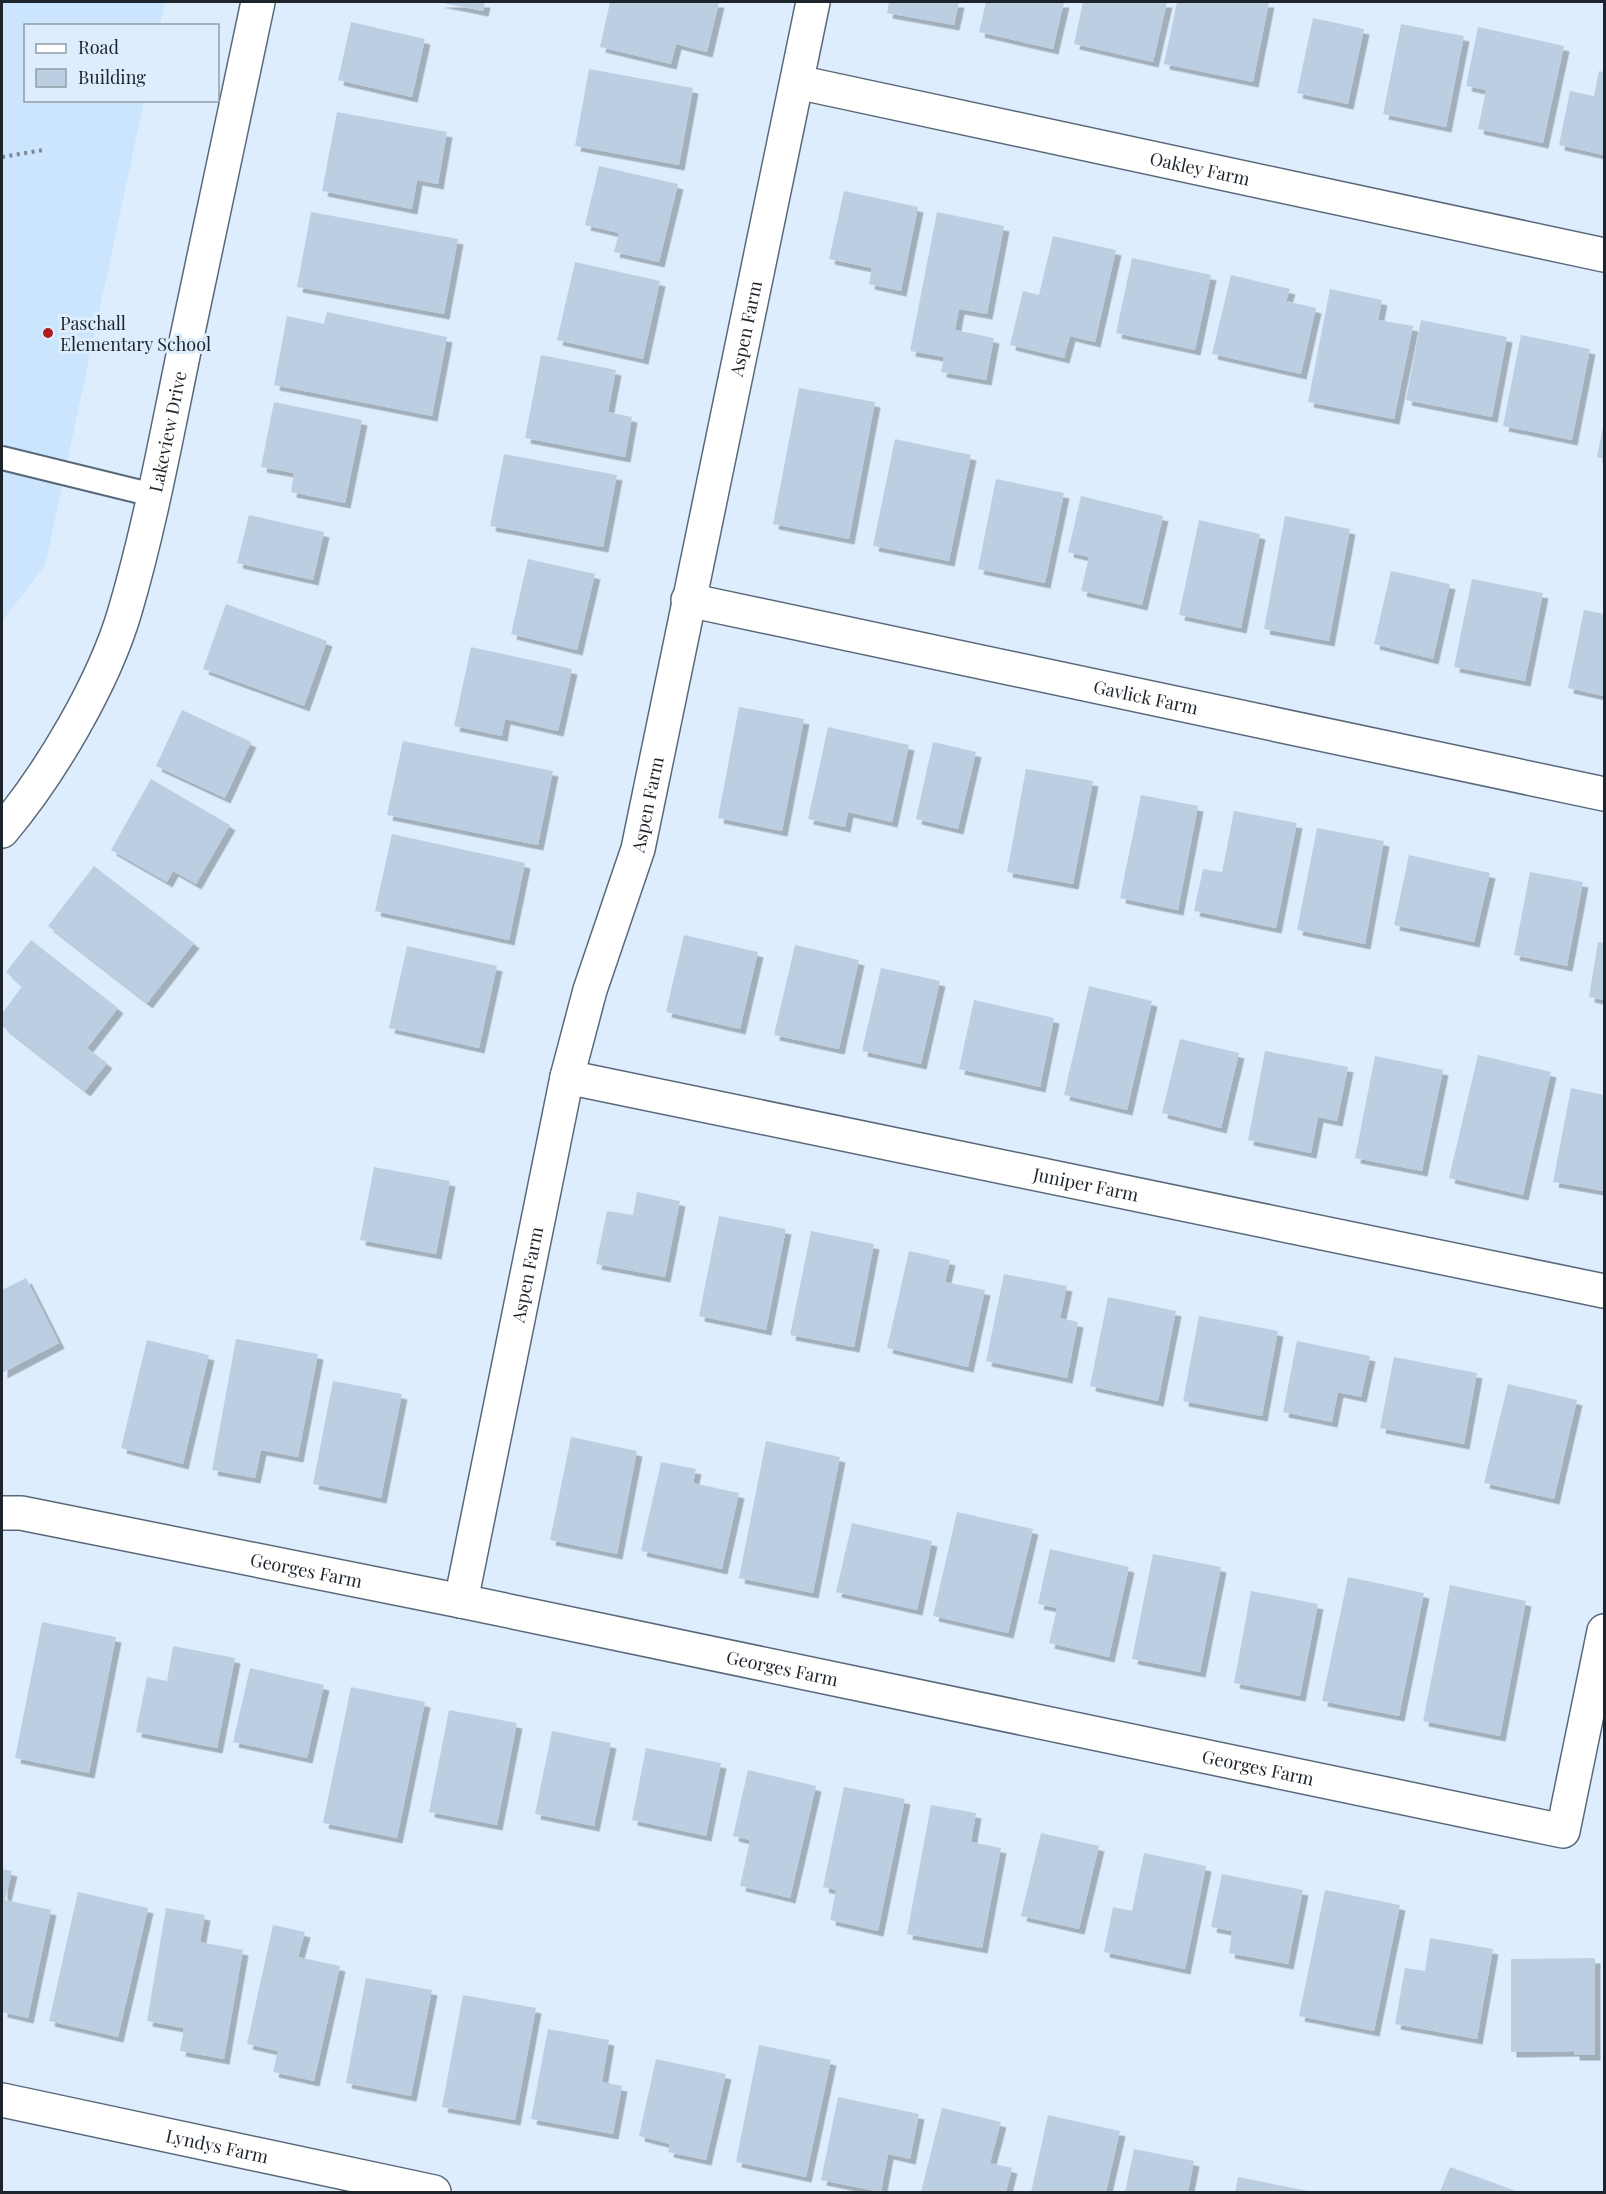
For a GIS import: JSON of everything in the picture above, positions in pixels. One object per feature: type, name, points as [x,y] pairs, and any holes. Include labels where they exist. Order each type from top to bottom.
[{"type":"street","name":"Lakeview Drive","points":[[2,831],[25,802],[62,744],[105,666],[125,612],[153,495],[258,2]]},
{"type":"street","name":"Aspen Farm","points":[[461,1601],[567,1077],[590,990],[638,849],[813,2]]},
{"type":"street","name":"Oakley Farm","points":[[797,82],[1605,255]]},
{"type":"street","name":"Gavlick Farm","points":[[688,600],[1605,794]]},
{"type":"street","name":"Juniper Farm","points":[[567,1077],[1605,1291]]},
{"type":"street","name":"Georges Farm","points":[[2,1513],[21,1513],[461,1601],[1563,1831],[1605,1631]]},
{"type":"street","name":"Lyndys Farm","points":[[2,2100],[393,2188],[434,2193]]},
{"type":"lane","points":[[2,458],[153,495]]},
{"type":"path","points":[[2,157],[44,150]]},
{"type":"shaded area","name":"Paschall Elementary School","points":[[2,2],[165,2],[160,24],[24,24],[24,102],[144,102],[45,566],[2,621]]},
{"type":"building","points":[[438,2],[485,2],[483,11]]},
{"type":"building","points":[[610,2],[719,2],[707,52],[676,44],[671,64],[600,47]]},
{"type":"building","points":[[889,2],[959,2],[954,25],[887,13]]},
{"type":"building","points":[[986,2],[1064,2],[1053,49],[979,32]]},
{"type":"building","points":[[1083,2],[1167,2],[1153,62],[1074,44]]},
{"type":"building","points":[[1177,2],[1269,2],[1253,82],[1164,64]]},
{"type":"building","points":[[1313,18],[1364,29],[1348,104],[1297,93]]},
{"type":"building","points":[[351,22],[425,39],[412,97],[338,80]]},
{"type":"building","points":[[1401,24],[1464,36],[1446,127],[1383,114]]},
{"type":"building","points":[[1478,27],[1564,46],[1543,143],[1478,129],[1486,90],[1466,86]]},
{"type":"building","points":[[589,69],[693,88],[679,165],[575,146]]},
{"type":"building","points":[[1599,71],[1604,72],[1604,155],[1559,145],[1570,91],[1594,96]]},
{"type":"building","points":[[337,112],[447,132],[438,184],[417,180],[412,209],[322,191]]},
{"type":"building","points":[[599,166],[678,184],[659,262],[614,252],[619,233],[585,225]]},
{"type":"building","points":[[844,191],[918,207],[901,291],[869,284],[872,268],[829,259]]},
{"type":"building","points":[[311,212],[458,239],[444,314],[297,287]]},
{"type":"building","points":[[937,212],[1004,226],[987,314],[959,309],[955,330],[994,338],[986,380],[941,372],[944,357],[910,351]]},
{"type":"building","points":[[1053,236],[1116,250],[1095,342],[1070,336],[1064,358],[1010,345],[1023,291],[1039,295]]},
{"type":"building","points":[[1132,258],[1211,275],[1195,350],[1116,333]]},
{"type":"building","points":[[575,262],[660,281],[643,359],[557,340]]},
{"type":"building","points":[[1231,275],[1290,289],[1286,301],[1316,308],[1301,374],[1212,354]]},
{"type":"building","points":[[1330,289],[1382,300],[1378,320],[1413,326],[1394,419],[1308,402]]},
{"type":"building","points":[[327,312],[447,337],[432,416],[274,385],[287,316],[324,324]]},
{"type":"building","points":[[1421,320],[1507,337],[1492,417],[1406,400]]},
{"type":"building","points":[[1521,335],[1590,349],[1572,440],[1503,426]]},
{"type":"building","points":[[541,355],[616,370],[608,412],[632,417],[625,457],[525,438]]},
{"type":"building","points":[[799,388],[875,402],[849,539],[773,524]]},
{"type":"building","points":[[274,402],[362,420],[345,503],[291,492],[294,473],[261,467]]},
{"type":"building","points":[[1604,427],[1604,459],[1597,457]]},
{"type":"building","points":[[895,439],[971,455],[949,561],[873,546]]},
{"type":"building","points":[[504,454],[617,475],[603,547],[490,526]]},
{"type":"building","points":[[996,479],[1064,493],[1045,583],[978,569]]},
{"type":"building","points":[[1081,496],[1163,516],[1142,605],[1081,591],[1089,557],[1068,552]]},
{"type":"building","points":[[249,515],[324,532],[313,580],[237,563]]},
{"type":"building","points":[[1285,516],[1350,529],[1329,641],[1264,629]]},
{"type":"building","points":[[1199,520],[1260,534],[1241,628],[1179,615]]},
{"type":"building","points":[[528,559],[595,574],[577,650],[511,634]]},
{"type":"building","points":[[1391,571],[1450,584],[1433,659],[1374,644]]},
{"type":"building","points":[[1472,579],[1543,593],[1525,681],[1454,667]]},
{"type":"building","points":[[226,604],[327,641],[304,706],[203,669]]},
{"type":"building","points":[[1584,610],[1604,614],[1604,696],[1568,688]]},
{"type":"building","points":[[471,647],[572,669],[558,731],[505,719],[502,736],[454,726]]},
{"type":"building","points":[[739,707],[804,719],[782,831],[718,818]]},
{"type":"building","points":[[182,710],[251,742],[225,798],[156,766]]},
{"type":"building","points":[[828,727],[909,745],[892,822],[848,812],[845,827],[808,819]]},
{"type":"building","points":[[403,741],[553,771],[538,845],[387,815]]},
{"type":"building","points":[[933,742],[976,752],[958,829],[916,819]]},
{"type":"building","points":[[1026,769],[1093,781],[1073,884],[1007,872]]},
{"type":"building","points":[[151,779],[230,825],[196,884],[173,871],[167,882],[111,850]]},
{"type":"building","points":[[1141,795],[1198,806],[1178,910],[1120,898]]},
{"type":"building","points":[[1234,811],[1297,823],[1276,928],[1194,911],[1203,869],[1222,872]]},
{"type":"building","points":[[1317,828],[1384,841],[1365,944],[1297,930]]},
{"type":"building","points":[[392,834],[525,863],[509,940],[375,911]]},
{"type":"building","points":[[1409,855],[1490,873],[1474,942],[1394,925]]},
{"type":"building","points":[[94,866],[194,943],[147,1003],[48,926]]},
{"type":"building","points":[[1530,872],[1583,882],[1567,966],[1514,955]]},
{"type":"building","points":[[684,935],[758,952],[740,1029],[666,1012]]},
{"type":"building","points":[[31,940],[118,1008],[87,1048],[107,1063],[85,1091],[2,1026],[2,1014],[22,986],[6,972]]},
{"type":"building","points":[[1598,942],[1604,943],[1604,1000],[1589,997]]},
{"type":"building","points":[[795,945],[859,960],[839,1049],[774,1035]]},
{"type":"building","points":[[407,946],[497,966],[479,1048],[389,1028]]},
{"type":"building","points":[[881,968],[940,981],[921,1064],[862,1051]]},
{"type":"building","points":[[1089,986],[1152,1001],[1127,1110],[1064,1095]]},
{"type":"building","points":[[974,1000],[1054,1018],[1040,1087],[959,1069]]},
{"type":"building","points":[[1180,1039],[1239,1053],[1221,1128],[1162,1113]]},
{"type":"building","points":[[1265,1051],[1348,1067],[1337,1121],[1318,1117],[1311,1153],[1248,1140]]},
{"type":"building","points":[[1478,1055],[1551,1072],[1523,1195],[1449,1178]]},
{"type":"building","points":[[1375,1056],[1443,1070],[1422,1171],[1355,1158]]},
{"type":"building","points":[[1571,1088],[1604,1095],[1604,1191],[1553,1182]]},
{"type":"building","points":[[374,1167],[450,1181],[436,1254],[360,1240]]},
{"type":"building","points":[[637,1192],[680,1201],[665,1277],[596,1264],[607,1211],[633,1215]]},
{"type":"building","points":[[719,1216],[786,1229],[766,1330],[699,1316]]},
{"type":"building","points":[[811,1231],[874,1244],[854,1347],[790,1335]]},
{"type":"building","points":[[909,1251],[950,1260],[945,1282],[985,1290],[968,1367],[887,1348]]},
{"type":"building","points":[[1004,1274],[1067,1286],[1060,1318],[1078,1322],[1067,1378],[986,1361]]},
{"type":"building","points":[[26,1278],[59,1343],[2,1373],[2,1290]]},
{"type":"building","points":[[1108,1297],[1176,1311],[1158,1401],[1090,1386]]},
{"type":"building","points":[[1199,1316],[1278,1331],[1262,1416],[1183,1401]]},
{"type":"building","points":[[236,1339],[318,1354],[298,1457],[261,1450],[255,1478],[212,1470]]},
{"type":"building","points":[[147,1340],[209,1355],[183,1464],[121,1448]]},
{"type":"building","points":[[1297,1341],[1370,1356],[1361,1397],[1338,1392],[1332,1422],[1283,1412]]},
{"type":"building","points":[[1394,1357],[1477,1373],[1464,1444],[1380,1428]]},
{"type":"building","points":[[333,1381],[402,1394],[381,1498],[313,1484]]},
{"type":"building","points":[[1508,1384],[1577,1400],[1554,1499],[1484,1483]]},
{"type":"building","points":[[571,1437],[637,1451],[617,1554],[550,1540]]},
{"type":"building","points":[[766,1441],[840,1457],[813,1593],[739,1578]]},
{"type":"building","points":[[661,1462],[696,1469],[693,1483],[739,1493],[722,1569],[641,1551]]},
{"type":"building","points":[[957,1512],[1033,1529],[1008,1633],[933,1616]]},
{"type":"building","points":[[852,1523],[932,1541],[917,1610],[836,1592]]},
{"type":"building","points":[[1050,1549],[1129,1567],[1109,1657],[1049,1643],[1057,1608],[1038,1604]]},
{"type":"building","points":[[1153,1554],[1221,1567],[1200,1672],[1132,1659]]},
{"type":"building","points":[[1348,1577],[1424,1593],[1399,1716],[1322,1701]]},
{"type":"building","points":[[1450,1585],[1526,1601],[1500,1736],[1423,1721]]},
{"type":"building","points":[[1251,1591],[1318,1604],[1300,1696],[1234,1683]]},
{"type":"building","points":[[42,1622],[116,1637],[89,1773],[15,1758]]},
{"type":"building","points":[[173,1646],[235,1658],[217,1748],[136,1732],[147,1677],[167,1681]]},
{"type":"building","points":[[250,1668],[324,1685],[307,1758],[233,1742]]},
{"type":"building","points":[[351,1687],[425,1702],[397,1838],[323,1823]]},
{"type":"building","points":[[449,1710],[517,1723],[497,1825],[429,1812]]},
{"type":"building","points":[[552,1731],[611,1743],[594,1826],[535,1814]]},
{"type":"building","points":[[646,1748],[721,1763],[706,1836],[632,1820]]},
{"type":"building","points":[[748,1770],[816,1786],[790,1898],[740,1886],[750,1840],[733,1836]]},
{"type":"building","points":[[844,1787],[905,1799],[878,1931],[830,1920],[836,1890],[823,1887]]},
{"type":"building","points":[[931,1805],[976,1813],[971,1842],[1001,1848],[982,1948],[907,1934]]},
{"type":"building","points":[[1041,1833],[1099,1846],[1079,1929],[1021,1916]]},
{"type":"building","points":[[1144,1853],[1206,1866],[1185,1969],[1104,1952],[1113,1907],[1132,1911]]},
{"type":"building","points":[[2,1869],[12,1871],[5,1900],[51,1910],[28,2018],[2,2012]]},
{"type":"building","points":[[1222,1874],[1303,1890],[1288,1964],[1229,1953],[1232,1931],[1211,1927]]},
{"type":"building","points":[[1325,1890],[1400,1905],[1374,2031],[1299,2016]]},
{"type":"building","points":[[78,1892],[148,1908],[118,2037],[49,2021]]},
{"type":"building","points":[[166,1908],[205,1915],[200,1942],[243,1950],[224,2059],[180,2051],[184,2028],[147,2021]]},
{"type":"building","points":[[273,1925],[305,1932],[298,1957],[340,1966],[314,2081],[273,2072],[278,2051],[247,2044]]},
{"type":"building","points":[[1430,1938],[1493,1949],[1477,2039],[1395,2024],[1405,1968],[1425,1971]]},
{"type":"building","points":[[1595,1958],[1595,2055],[1574,2055],[1574,2051],[1511,2052],[1511,1959]]},
{"type":"building","points":[[366,1978],[432,1990],[411,2096],[346,2083]]},
{"type":"building","points":[[463,1995],[536,2008],[515,2120],[442,2107]]},
{"type":"building","points":[[548,2029],[609,2040],[602,2082],[622,2086],[613,2134],[531,2119]]},
{"type":"building","points":[[759,2045],[831,2060],[806,2177],[736,2162]]},
{"type":"building","points":[[656,2059],[726,2074],[706,2160],[668,2152],[670,2144],[639,2136]]},
{"type":"building","points":[[838,2097],[919,2114],[910,2159],[888,2154],[881,2192],[821,2180]]},
{"type":"building","points":[[942,2108],[1001,2122],[990,2163],[1012,2168],[1006,2192],[921,2192]]},
{"type":"building","points":[[1048,2115],[1120,2131],[1106,2192],[1031,2192]]},
{"type":"building","points":[[1134,2149],[1194,2161],[1188,2192],[1125,2192]]},
{"type":"building","points":[[1450,2167],[1519,2192],[1440,2192]]},
{"type":"building","points":[[1238,2177],[1308,2191],[1308,2192],[1235,2192]]},
{"type":"place","name":"Paschall Elementary School","points":[[48,333]]}]
